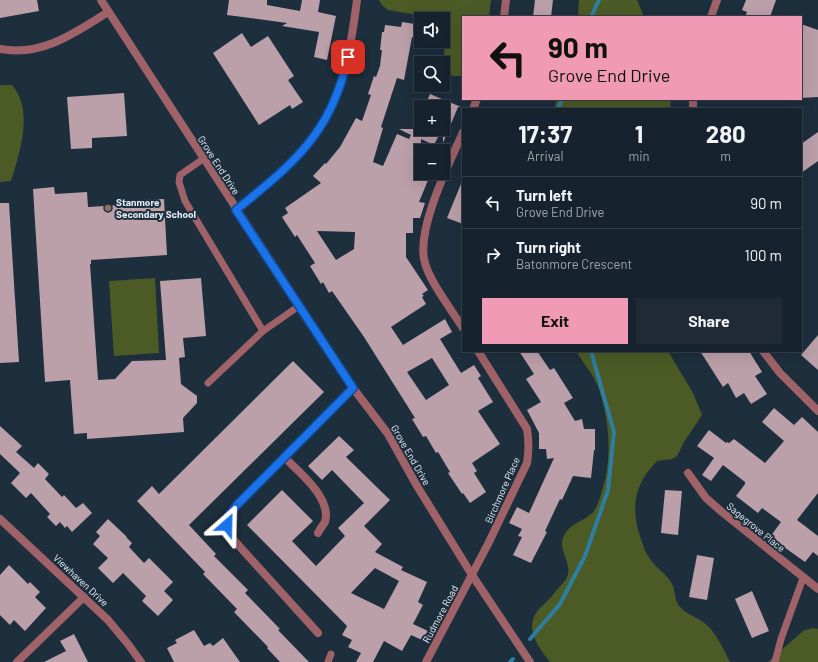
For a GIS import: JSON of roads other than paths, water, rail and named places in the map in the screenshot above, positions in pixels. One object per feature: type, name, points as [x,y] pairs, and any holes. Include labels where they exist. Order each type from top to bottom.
[{"type":"street","name":"Grove End Drive","points":[[101,0],[353,388],[388,434],[417,486],[472,575],[530,662]]},
{"type":"street","points":[[236,210],[276,177],[296,157],[314,135],[325,117],[335,97],[345,70],[357,0]]},
{"type":"street","points":[[504,16],[506,0]]},
{"type":"street","points":[[711,16],[717,0]]},
{"type":"street","points":[[0,49],[30,50],[48,46],[77,32],[108,12]]},
{"type":"street","points":[[462,134],[433,203],[426,231],[424,259],[428,271],[462,326]]},
{"type":"street","name":"Birchmore Place","points":[[472,575],[527,463],[529,451],[527,428],[479,352]]},
{"type":"street","points":[[764,352],[780,373],[818,412]]},
{"type":"street","points":[[318,633],[231,537],[227,525],[229,515],[236,506],[353,388]]},
{"type":"street","points":[[284,457],[316,490],[323,502],[326,512],[325,522],[318,533]]},
{"type":"street","name":"Sagegrove Place","points":[[688,473],[706,498],[818,589]]},
{"type":"street","name":"Viewhaven Drive","points":[[0,519],[108,620],[141,662]]},
{"type":"street","name":"Rudmore Road","points":[[426,662],[472,575]]},
{"type":"street","points":[[17,662],[84,597]]},
{"type":"lane","points":[[204,159],[180,175],[179,182],[185,201],[263,331]]},
{"type":"lane","points":[[208,383],[263,331],[299,306]]},
{"type":"lane","points":[[775,662],[781,639],[803,578]]},
{"type":"lane","points":[[328,662],[331,654]]},
{"type":"waterway","points":[[591,16],[599,0]]},
{"type":"waterway","points":[[558,108],[562,100]]},
{"type":"waterway","points":[[530,639],[560,604],[585,556],[608,490],[614,432],[591,352]]},
{"type":"waterway","points":[[510,662],[513,659]]},
{"type":"place","name":"Stanmore Secondary School","points":[[108,208]]}]
